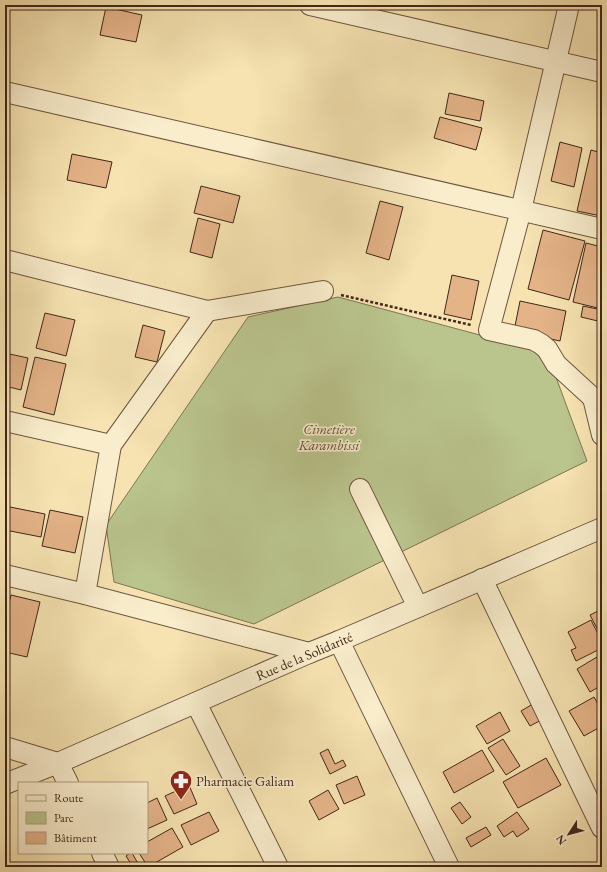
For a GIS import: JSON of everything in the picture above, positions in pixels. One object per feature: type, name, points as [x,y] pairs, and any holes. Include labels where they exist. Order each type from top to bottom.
[{"type":"street","points":[[310,5],[602,72]]},
{"type":"street","points":[[569,5],[521,210],[489,330],[534,340],[547,349],[556,364],[598,399],[602,435]]},
{"type":"street","points":[[5,92],[602,229]]},
{"type":"street","points":[[5,260],[207,311],[323,291]]},
{"type":"street","points":[[85,594],[111,445],[207,311]]},
{"type":"street","points":[[5,421],[111,445]]},
{"type":"street","points":[[360,489],[418,607]]},
{"type":"street","name":"Rue de la Solidarité","points":[[5,784],[58,763],[309,653],[602,528]]},
{"type":"street","points":[[5,575],[85,594],[309,653]]},
{"type":"street","points":[[482,579],[602,828]]},
{"type":"street","points":[[339,641],[449,867]]},
{"type":"street","points":[[196,703],[278,867]]},
{"type":"street","points":[[5,747],[58,763],[68,782]]},
{"type":"street","points":[[102,854],[109,867]]},
{"type":"path","points":[[323,291],[489,330]]},
{"type":"green space","name":"Cimetière Karambissi","points":[[338,297],[547,353],[587,461],[254,624],[114,582],[106,525],[248,317]]},
{"type":"building","points":[[106,7],[142,15],[136,42],[100,35]]},
{"type":"building","points":[[449,93],[484,101],[480,121],[445,114]]},
{"type":"building","points":[[440,117],[482,128],[476,150],[434,138]]},
{"type":"building","points":[[560,142],[582,148],[574,187],[551,181]]},
{"type":"building","points":[[591,150],[602,153],[601,216],[577,211]]},
{"type":"building","points":[[72,154],[112,162],[106,188],[67,180]]},
{"type":"building","points":[[201,186],[240,196],[233,223],[194,213]]},
{"type":"building","points":[[380,201],[403,207],[389,260],[366,253]]},
{"type":"building","points":[[198,218],[220,224],[212,258],[190,252]]},
{"type":"building","points":[[543,230],[585,241],[569,300],[528,289]]},
{"type":"building","points":[[586,243],[602,247],[602,309],[573,302]]},
{"type":"building","points":[[452,275],[479,281],[471,320],[444,314]]},
{"type":"building","points":[[520,301],[566,311],[560,341],[514,331]]},
{"type":"building","points":[[583,306],[602,310],[602,322],[581,317]]},
{"type":"building","points":[[45,313],[75,320],[66,356],[36,348]]},
{"type":"building","points":[[143,325],[165,331],[157,362],[135,357]]},
{"type":"building","points":[[5,353],[28,358],[21,390],[5,386]]},
{"type":"building","points":[[35,357],[66,364],[54,415],[23,407]]},
{"type":"building","points":[[5,506],[45,514],[41,537],[5,530]]},
{"type":"building","points":[[50,510],[83,517],[75,553],[42,546]]},
{"type":"building","points":[[11,595],[40,602],[27,657],[5,652],[5,619]]},
{"type":"building","points":[[602,609],[602,638],[590,615]]},
{"type":"building","points":[[591,620],[602,642],[602,648],[576,661],[571,650],[576,648],[568,632]]},
{"type":"building","points":[[602,654],[602,685],[590,692],[577,669]]},
{"type":"building","points":[[594,697],[602,711],[602,726],[584,736],[569,711]]},
{"type":"building","points":[[538,701],[547,717],[530,726],[521,711]]},
{"type":"building","points":[[500,712],[510,731],[487,744],[476,726]]},
{"type":"building","points":[[503,739],[520,766],[506,775],[488,748]]},
{"type":"building","points":[[328,749],[335,764],[343,760],[346,766],[330,774],[320,753]]},
{"type":"building","points":[[482,750],[494,771],[454,793],[443,772]]},
{"type":"building","points":[[546,758],[561,785],[518,808],[503,782]]},
{"type":"building","points":[[357,776],[365,795],[344,804],[336,785]]},
{"type":"building","points":[[189,785],[197,804],[174,814],[165,796]]},
{"type":"building","points":[[328,790],[339,809],[319,820],[309,801]]},
{"type":"building","points":[[157,798],[167,820],[148,829],[148,802]]},
{"type":"building","points":[[460,802],[471,817],[462,824],[451,808]]},
{"type":"building","points":[[209,812],[219,831],[191,845],[181,825]]},
{"type":"building","points":[[517,812],[529,829],[517,837],[513,831],[504,837],[497,826]]},
{"type":"building","points":[[486,827],[491,835],[471,847],[466,838]]},
{"type":"building","points":[[172,828],[183,847],[148,867],[140,854],[148,854],[148,841]]},
{"type":"building","points":[[133,854],[140,867],[133,867],[126,856]]},
{"type":"building","points":[[97,861],[100,867],[86,867]]},
{"type":"place","name":"Pharmacie Galiam","points":[[181,800]]}]
